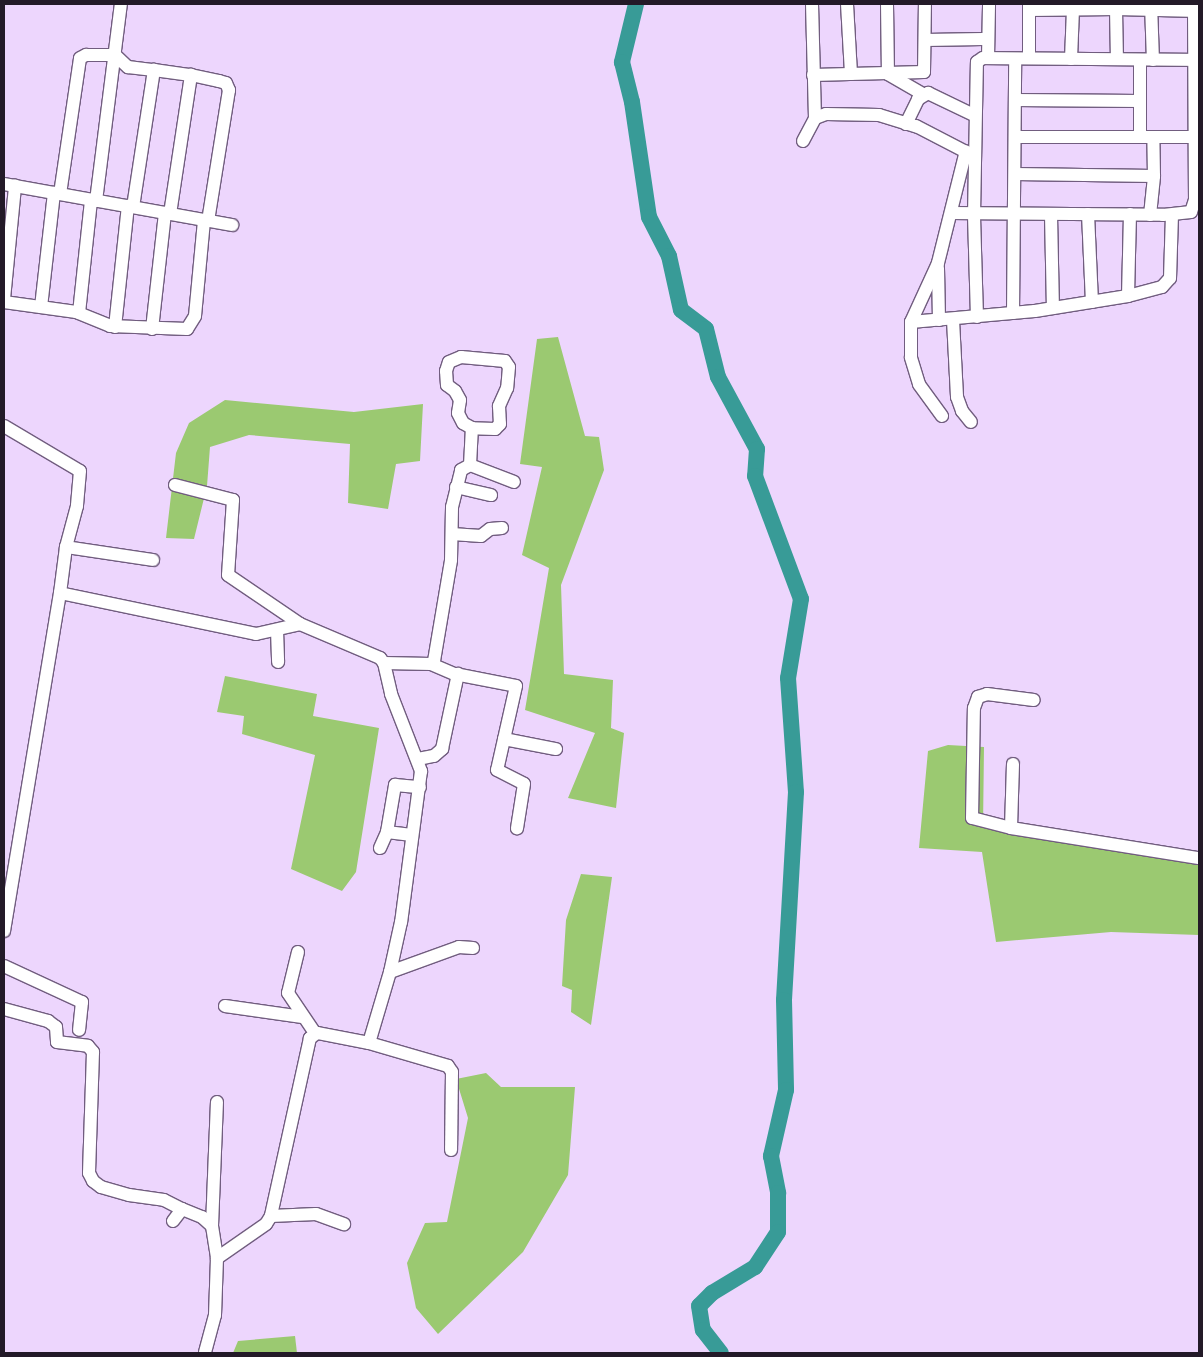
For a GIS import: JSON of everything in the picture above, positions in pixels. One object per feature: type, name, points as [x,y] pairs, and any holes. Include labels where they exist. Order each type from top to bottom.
[{"type":"street","points":[[79,313],[121,4]]},
{"type":"street","points":[[803,141],[815,118],[812,4]]},
{"type":"street","points":[[847,4],[851,74]]},
{"type":"street","points":[[887,4],[888,74]]},
{"type":"street","points":[[813,75],[888,74],[926,71],[925,4]]},
{"type":"street","points":[[983,4],[983,39],[986,58]]},
{"type":"street","points":[[986,58],[989,4]]},
{"type":"street","points":[[1116,6],[1116,59]]},
{"type":"street","points":[[951,213],[974,215],[1172,215],[1191,212],[1195,200],[1196,9],[1116,6],[1073,9],[1029,7],[1029,58]]},
{"type":"street","points":[[1150,215],[1154,176],[1140,101],[1151,7]]},
{"type":"street","points":[[1072,58],[1073,9]]},
{"type":"street","points":[[925,40],[983,39]]},
{"type":"street","points":[[41,307],[57,194],[80,58],[94,54],[115,55],[128,67],[219,81],[226,84],[229,90],[206,220],[193,323],[187,330],[116,326],[79,313],[41,307],[4,301],[9,185],[57,194],[94,200],[168,214],[206,220],[232,225]]},
{"type":"street","points":[[977,317],[970,154],[977,62],[986,58],[1196,60]]},
{"type":"street","points":[[1012,313],[1016,215],[1015,59]]},
{"type":"street","points":[[116,326],[130,207],[154,70]]},
{"type":"street","points":[[888,74],[922,94],[928,93],[974,115]]},
{"type":"street","points":[[152,329],[190,76]]},
{"type":"street","points":[[906,124],[922,94]]},
{"type":"street","points":[[1015,100],[1140,101]]},
{"type":"street","points":[[815,118],[840,113],[879,115],[906,124],[970,154]]},
{"type":"street","points":[[1015,137],[1194,137]]},
{"type":"street","points":[[942,416],[919,384],[911,357],[911,322],[938,263],[951,213],[970,154]]},
{"type":"street","points":[[1015,174],[1154,176]]},
{"type":"street","points":[[1088,214],[1092,302]]},
{"type":"street","points":[[1128,296],[1130,214]]},
{"type":"street","points":[[1051,215],[1053,308]]},
{"type":"street","points":[[911,322],[953,320],[1053,308],[1128,296],[1162,287],[1168,282],[1172,215]]},
{"type":"street","points":[[938,263],[939,320]]},
{"type":"street","points":[[953,320],[957,397],[962,411],[972,422]]},
{"type":"street","points":[[461,357],[506,361],[509,378],[500,400],[500,424],[496,429],[472,428],[463,422],[458,413],[460,400],[455,390],[447,385],[449,362],[461,357]]},
{"type":"street","points":[[4,426],[80,471],[78,506],[66,547],[60,594],[4,931]]},
{"type":"street","points":[[470,465],[472,428]]},
{"type":"street","points":[[470,465],[514,482]]},
{"type":"street","points":[[432,664],[437,651],[451,560],[452,534],[450,523],[456,487],[461,470],[470,465]]},
{"type":"street","points":[[176,485],[233,500],[228,575],[300,624],[380,658],[384,663],[391,694],[418,759],[420,787],[401,922],[390,972],[369,1043]]},
{"type":"street","points":[[456,487],[491,495]]},
{"type":"street","points":[[452,534],[481,536],[490,528],[502,528]]},
{"type":"street","points":[[66,547],[153,560]]},
{"type":"street","points":[[60,594],[256,634],[300,624]]},
{"type":"street","points":[[277,630],[278,662]]},
{"type":"street","points":[[384,663],[432,664],[458,674],[516,686],[497,770],[521,782],[525,790],[517,828]]},
{"type":"street","points":[[418,759],[434,756],[442,749],[458,674]]},
{"type":"street","points":[[1034,700],[987,694],[978,697],[974,708],[972,818],[1011,828],[1199,858]]},
{"type":"street","points":[[504,739],[556,749]]},
{"type":"street","points":[[1011,828],[1012,764]]},
{"type":"street","points":[[380,848],[387,832],[395,785],[420,787]]},
{"type":"street","points":[[387,832],[412,836]]},
{"type":"street","points":[[390,972],[459,947],[473,948]]},
{"type":"street","points":[[298,952],[287,990],[302,1017],[315,1033],[369,1043],[448,1066],[452,1072],[451,1150]]},
{"type":"street","points":[[4,966],[82,1002],[79,1030]]},
{"type":"street","points":[[225,1006],[302,1017]]},
{"type":"street","points":[[4,1009],[48,1021],[56,1027],[57,1042],[88,1046],[93,1052],[89,1173],[93,1181],[100,1187],[129,1195],[164,1200],[202,1217],[212,1226]]},
{"type":"street","points":[[217,1258],[266,1224],[271,1216],[287,1156],[309,1043],[315,1033]]},
{"type":"street","points":[[204,1353],[215,1315],[217,1258],[212,1226],[218,1102]]},
{"type":"street","points":[[173,1221],[182,1208]]},
{"type":"street","points":[[271,1216],[316,1214],[344,1224]]},
{"type":"green space","points":[[558,337],[585,436],[599,437],[604,470],[561,585],[564,674],[613,680],[611,728],[624,733],[616,808],[568,798],[595,733],[525,710],[549,568],[522,555],[542,467],[520,464],[537,339]]},
{"type":"green space","points":[[225,400],[354,412],[423,404],[420,461],[396,464],[388,509],[348,503],[350,444],[249,435],[210,447],[207,486],[194,539],[166,538],[176,453],[189,423]]},
{"type":"green space","points":[[225,676],[317,694],[313,716],[379,728],[356,872],[342,891],[291,869],[315,755],[242,734],[244,716],[217,712]]},
{"type":"green space","points":[[948,745],[984,747],[983,828],[1100,838],[1199,853],[1199,935],[1111,932],[996,942],[982,852],[919,848],[928,751]]},
{"type":"green space","points":[[581,874],[612,877],[591,1025],[571,1012],[572,990],[562,986],[566,920]]},
{"type":"green space","points":[[486,1073],[501,1087],[575,1087],[568,1175],[523,1252],[438,1334],[416,1308],[407,1263],[425,1223],[447,1222],[468,1118],[456,1079]]},
{"type":"green space","points":[[295,1336],[297,1353],[233,1353],[238,1341]]},
{"type":"waterway","points":[[636,4],[622,62],[632,102],[649,217],[669,256],[681,310],[706,329],[718,377],[757,449],[755,476],[801,599],[788,678],[796,792],[784,1000],[786,1090],[771,1156],[778,1193],[778,1232],[755,1267],[712,1293],[699,1306],[703,1330],[721,1353]]}]
